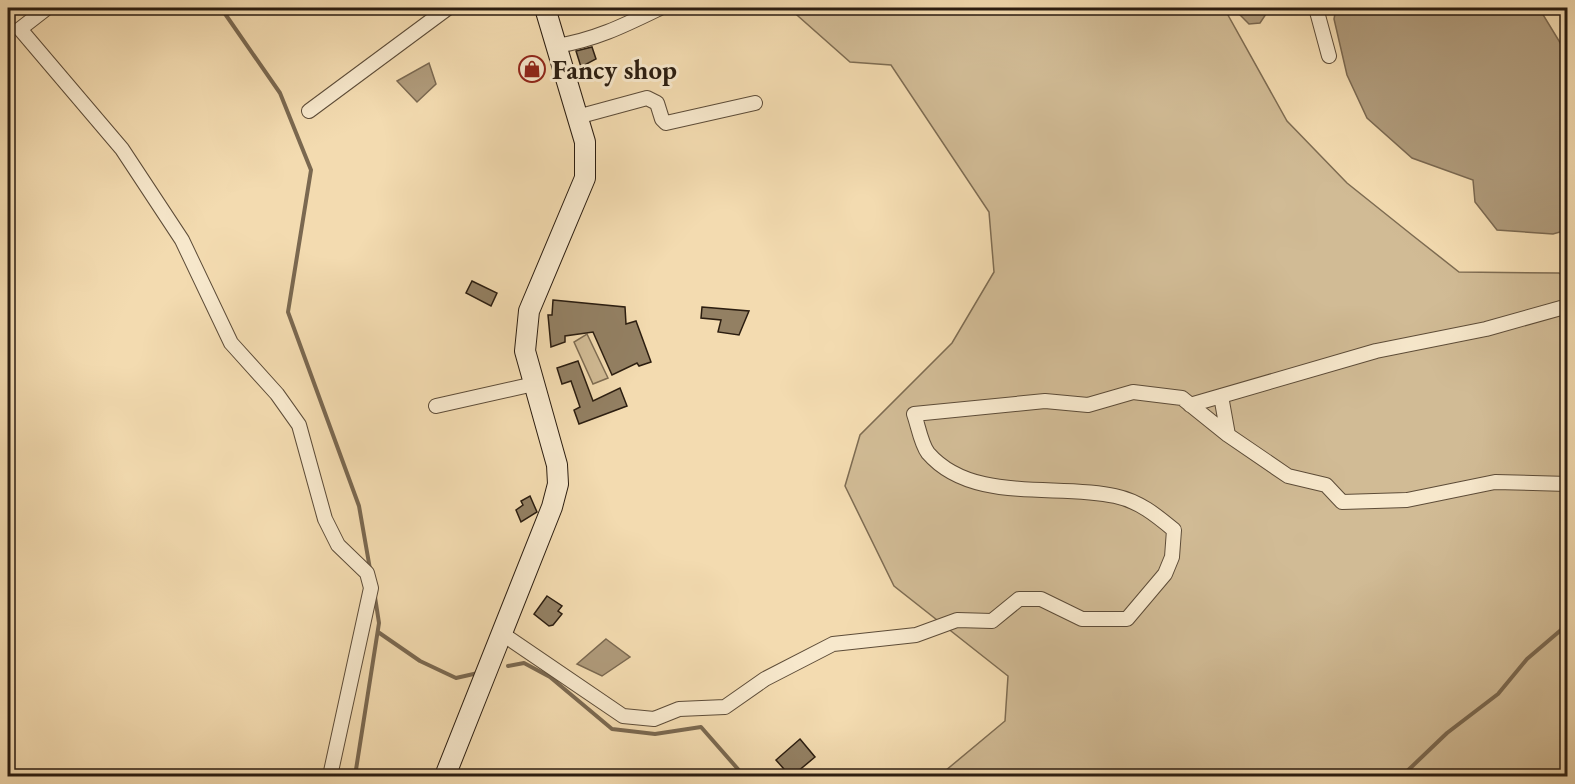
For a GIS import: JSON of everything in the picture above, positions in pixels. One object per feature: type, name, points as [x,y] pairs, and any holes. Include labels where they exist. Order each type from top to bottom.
[{"type":"main road","points":[[445,777],[552,507],[558,484],[557,465],[525,351],[529,311],[585,178],[585,142],[545,8]]},
{"type":"street","points":[[8,38],[46,8]]},
{"type":"street","points":[[309,111],[447,8]]},
{"type":"street","points":[[556,46],[582,42],[610,33],[660,8]]},
{"type":"street","points":[[1316,8],[1329,56]]},
{"type":"street","points":[[20,29],[122,149],[182,240],[231,343],[277,394],[299,425],[325,519],[338,544],[368,573],[371,588],[330,777]]},
{"type":"street","points":[[577,117],[647,98],[657,103],[662,119],[666,123],[755,103]]},
{"type":"street","points":[[1190,405],[1376,351],[1486,329],[1568,306]]},
{"type":"street","points":[[436,406],[534,384]]},
{"type":"street","points":[[501,633],[623,716],[654,720],[680,709],[725,707],[765,679],[833,644],[916,635],[957,620],[992,621],[1019,599],[1041,599],[1082,619],[1127,620],[1165,574],[1172,557],[1174,530],[1146,507],[1115,496],[1012,489],[962,478],[927,452],[914,414],[1045,401],[1088,405],[1133,392],[1182,398],[1228,435],[1288,476],[1326,485],[1342,502],[1407,500],[1495,482],[1568,484]]},
{"type":"street","points":[[1221,396],[1228,435]]},
{"type":"shaded area","points":[[789,8],[1224,8],[1287,121],[1347,183],[1459,272],[1559,273],[1567,278],[1567,776],[939,776],[1005,721],[1008,676],[894,586],[845,486],[860,435],[952,343],[994,272],[989,212],[891,65],[850,62]]},
{"type":"shaded area","points":[[1238,8],[1270,8],[1260,23],[1249,24],[1239,14]]},
{"type":"shaded area","points":[[1336,8],[1539,8],[1567,54],[1567,230],[1553,234],[1497,230],[1475,202],[1473,180],[1412,158],[1367,118],[1347,75],[1334,19]]},
{"type":"shaded area","points":[[429,63],[436,84],[417,102],[397,81]]},
{"type":"shaded area","points":[[587,334],[608,378],[593,384],[574,342]]},
{"type":"shaded area","points":[[606,639],[630,657],[602,676],[577,664]]},
{"type":"building","points":[[592,47],[596,59],[581,67],[576,51]]},
{"type":"building","points":[[472,281],[497,293],[491,306],[466,293]]},
{"type":"building","points":[[553,300],[625,307],[626,324],[636,321],[651,362],[639,366],[637,363],[612,375],[593,332],[565,336],[565,342],[551,347],[548,315],[552,315]]},
{"type":"building","points":[[702,307],[749,311],[739,335],[718,332],[721,320],[701,318]]},
{"type":"building","points":[[578,361],[593,401],[620,388],[627,406],[579,424],[574,410],[580,407],[571,381],[562,384],[557,368]]},
{"type":"building","points":[[530,496],[537,512],[521,522],[516,510],[523,505],[521,501]]},
{"type":"building","points":[[547,596],[562,606],[558,611],[562,614],[553,625],[549,626],[534,614]]},
{"type":"building","points":[[800,739],[815,757],[791,777],[776,760]]},
{"type":"waterway","points":[[221,8],[280,93],[311,170],[288,312],[359,506],[370,569]]},
{"type":"waterway","points":[[355,776],[379,623],[375,597]]},
{"type":"waterway","points":[[1402,776],[1447,733],[1498,694],[1527,659],[1568,624]]},
{"type":"waterway","points":[[378,632],[420,661],[456,678],[478,673]]},
{"type":"waterway","points":[[508,666],[524,663],[550,677],[612,729],[655,734],[701,727],[744,776]]},
{"type":"place","name":"Fancy shop","points":[[532,69]]}]
